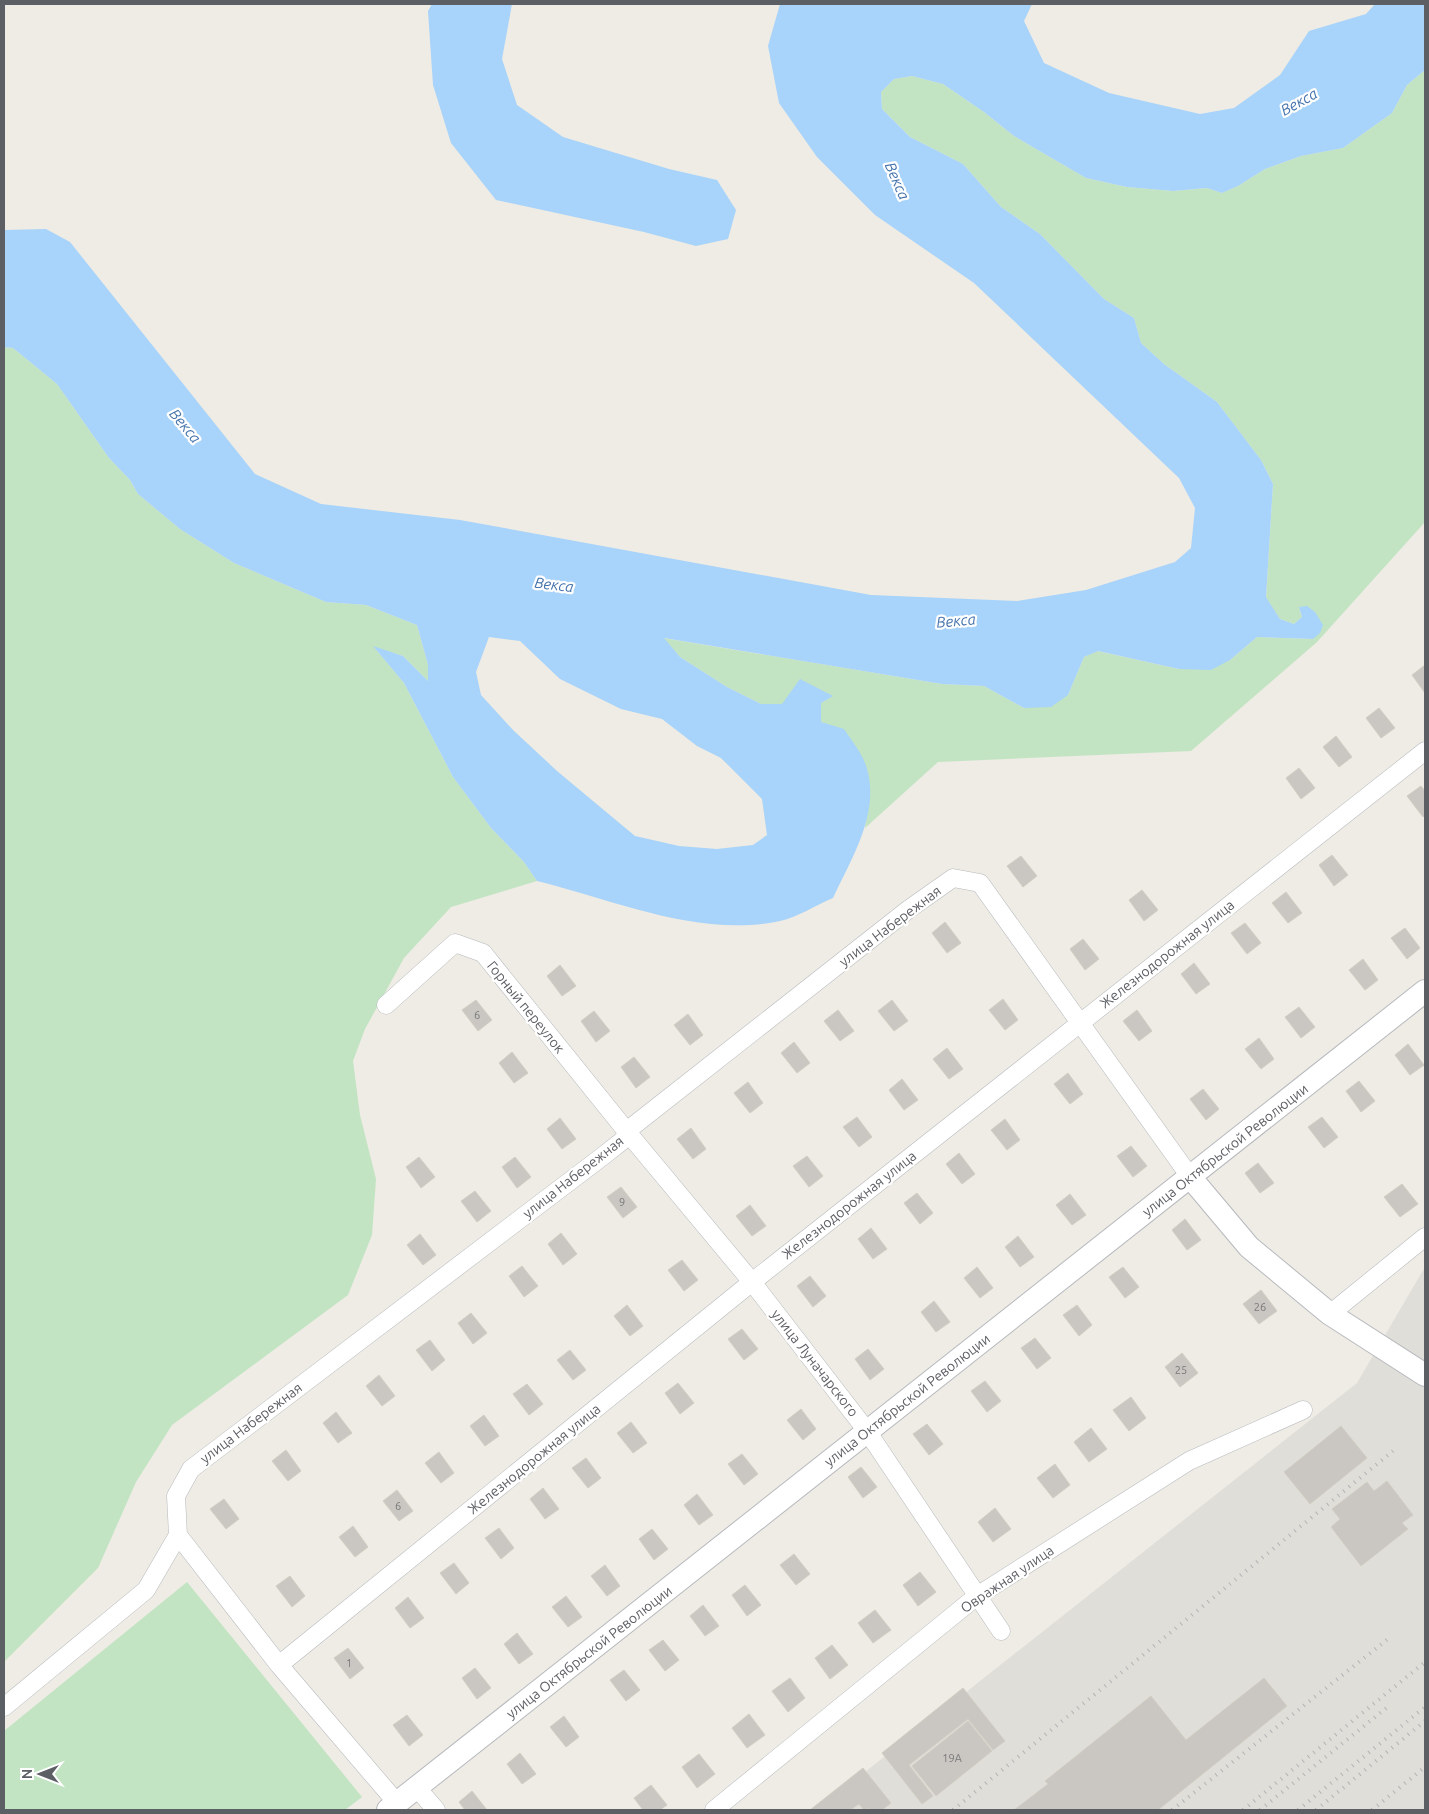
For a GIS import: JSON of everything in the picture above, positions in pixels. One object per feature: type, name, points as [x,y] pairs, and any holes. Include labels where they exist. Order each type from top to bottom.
[{"type":"street","name":"Железнодорожная улица","points":[[279,1665],[752,1282],[1425,752]]},
{"type":"street","name":"улица Набережная","points":[[178,1536],[176,1496],[191,1469],[603,1156],[633,1126],[909,909],[953,878],[980,884],[1080,1023]]},
{"type":"street","name":"Горный переулок","points":[[386,1005],[455,943],[482,952],[628,1133]]},
{"type":"street","name":"улица Октябрьской Революции","points":[[392,1807],[867,1431],[1191,1178],[1425,991]]},
{"type":"street","points":[[1080,1023],[1191,1178],[1249,1247],[1330,1314],[1425,1375]]},
{"type":"street","name":"улица Луначарского","points":[[628,1133],[752,1282],[867,1431],[1000,1632]]},
{"type":"street","points":[[1330,1314],[1425,1237]]},
{"type":"street","name":"Овражная улица","points":[[714,1810],[977,1596],[1189,1461],[1304,1410]]},
{"type":"street","points":[[4,1707],[146,1590],[178,1536],[392,1807]]},
{"type":"street","points":[[417,1788],[436,1810]]},
{"type":"shaded area","points":[[1425,1267],[1425,1810],[817,1810],[1357,1383]]},
{"type":"green space","points":[[1425,70],[1425,522],[1317,642],[1191,751],[938,762],[865,828],[870,790],[821,722],[821,703],[832,696],[782,704],[761,704],[727,687],[680,657],[663,638],[942,684],[984,686],[1024,708],[1068,695],[1084,657],[1097,651],[1179,669],[1230,660],[1257,637],[1313,639],[1299,608],[1302,617],[1294,624],[1280,619],[1266,598],[1273,484],[1261,460],[1217,402],[1164,364],[1141,343],[1134,318],[1104,299],[1040,234],[1001,207],[963,164],[910,137],[882,109],[881,92],[894,79],[912,76],[943,84],[984,112],[1014,136],[1086,178],[1127,187],[1173,191],[1207,188],[1222,193],[1238,186],[1265,169],[1301,156],[1343,148],[1392,113],[1407,85]]},
{"type":"green space","points":[[4,347],[13,348],[57,384],[109,458],[130,480],[138,494],[180,529],[234,563],[326,602],[366,605],[417,625],[428,665],[428,681],[403,656],[374,647],[404,683],[453,777],[491,828],[524,862],[537,881],[451,907],[404,958],[365,1029],[353,1061],[360,1115],[376,1179],[372,1235],[348,1295],[172,1425],[136,1482],[98,1568],[4,1662]]},
{"type":"green space","points":[[187,1582],[362,1797],[345,1810],[4,1810],[4,1731]]},
{"type":"water","points":[[432,4],[512,4],[502,59],[517,105],[563,137],[669,169],[717,180],[736,210],[728,239],[696,246],[644,232],[496,200],[451,143],[433,85],[428,11]]},
{"type":"water","name":"Векса","points":[[780,4],[1032,4],[1024,21],[1044,63],[1109,93],[1200,114],[1234,108],[1280,75],[1309,31],[1366,14],[1375,4],[1425,4],[1425,70],[1407,85],[1392,113],[1343,148],[1301,156],[1265,169],[1238,186],[1222,193],[1207,188],[1173,191],[1127,187],[1086,178],[1014,136],[984,112],[943,84],[912,76],[894,79],[881,92],[882,109],[910,137],[963,164],[1001,207],[1040,234],[1104,299],[1134,318],[1141,343],[1164,364],[1217,402],[1261,460],[1273,484],[1266,597],[1280,619],[1294,624],[1302,617],[1299,607],[1307,606],[1315,612],[1323,625],[1320,633],[1313,639],[1257,637],[1230,660],[1211,670],[1179,669],[1098,651],[1084,657],[1068,695],[1051,707],[1024,708],[984,686],[942,684],[664,638],[680,657],[727,687],[761,704],[782,704],[800,679],[833,696],[821,703],[821,722],[844,729],[861,754],[867,769],[870,803],[867,819],[862,836],[833,898],[800,914],[780,921],[749,925],[718,925],[657,914],[537,881],[524,862],[491,828],[453,777],[404,683],[373,646],[403,656],[428,681],[428,665],[417,625],[366,605],[326,602],[234,563],[180,529],[138,494],[130,480],[109,458],[57,384],[13,348],[4,347],[4,230],[46,229],[70,242],[255,474],[321,504],[460,520],[871,595],[1017,601],[1086,590],[1175,562],[1191,548],[1195,508],[1179,478],[974,283],[875,215],[817,157],[779,103],[768,46]],"holes":[[[489,637],[520,641],[560,679],[621,709],[662,719],[697,746],[721,758],[762,799],[767,835],[753,845],[717,849],[679,846],[635,836],[557,771],[513,730],[481,695],[476,672]]]},
{"type":"building","points":[[1425,665],[1425,693],[1412,675]]},
{"type":"building","points":[[1379,708],[1395,728],[1381,738],[1366,718]]},
{"type":"building","points":[[1336,736],[1352,757],[1339,767],[1323,747]]},
{"type":"building","points":[[1299,768],[1315,788],[1301,799],[1286,778]]},
{"type":"building","points":[[1421,786],[1425,791],[1425,815],[1423,817],[1407,796]]},
{"type":"building","points":[[1332,855],[1348,875],[1334,886],[1319,865]]},
{"type":"building","points":[[1021,856],[1037,876],[1023,887],[1007,866]]},
{"type":"building","points":[[1142,890],[1158,910],[1144,921],[1129,900]]},
{"type":"building","points":[[1286,892],[1302,913],[1288,923],[1272,903]]},
{"type":"building","points":[[945,922],[961,943],[947,953],[932,933]]},
{"type":"building","points":[[1245,923],[1261,943],[1247,954],[1231,933]]},
{"type":"building","points":[[1405,928],[1420,948],[1407,959],[1391,938]]},
{"type":"building","points":[[1083,939],[1099,959],[1085,970],[1070,949]]},
{"type":"building","points":[[1363,959],[1378,980],[1365,990],[1349,970]]},
{"type":"building","points":[[1194,963],[1210,984],[1196,994],[1181,974]]},
{"type":"building","points":[[560,965],[576,986],[562,996],[547,976]]},
{"type":"building","points":[[1003,999],[1018,1020],[1005,1030],[989,1010]]},
{"type":"building","points":[[476,1000],[492,1020],[478,1031],[462,1010]]},
{"type":"building","points":[[892,1000],[908,1021],[894,1031],[878,1011]]},
{"type":"building","points":[[1299,1007],[1315,1027],[1301,1038],[1285,1017]]},
{"type":"building","points":[[838,1010],[854,1031],[840,1041],[824,1021]]},
{"type":"building","points":[[1137,1010],[1152,1031],[1139,1041],[1123,1021]]},
{"type":"building","points":[[594,1011],[610,1031],[596,1042],[581,1021]]},
{"type":"building","points":[[688,1014],[703,1035],[690,1045],[674,1025]]},
{"type":"building","points":[[1259,1038],[1274,1059],[1261,1069],[1245,1049]]},
{"type":"building","points":[[794,1042],[810,1063],[797,1073],[781,1053]]},
{"type":"building","points":[[1408,1044],[1424,1065],[1410,1075],[1395,1055]]},
{"type":"building","points":[[947,1048],[963,1069],[949,1079],[933,1059]]},
{"type":"building","points":[[512,1052],[528,1073],[514,1083],[499,1063]]},
{"type":"building","points":[[634,1057],[650,1077],[636,1088],[621,1067]]},
{"type":"building","points":[[1068,1073],[1083,1094],[1070,1104],[1054,1084]]},
{"type":"building","points":[[902,1079],[918,1100],[904,1110],[889,1090]]},
{"type":"building","points":[[1359,1081],[1375,1101],[1361,1112],[1346,1091]]},
{"type":"building","points":[[748,1082],[763,1103],[750,1113],[734,1093]]},
{"type":"building","points":[[1203,1089],[1219,1109],[1206,1120],[1190,1099]]},
{"type":"building","points":[[857,1117],[872,1137],[859,1147],[843,1127]]},
{"type":"building","points":[[1322,1117],[1338,1137],[1324,1148],[1308,1127]]},
{"type":"building","points":[[560,1118],[576,1139],[562,1149],[547,1129]]},
{"type":"building","points":[[1005,1119],[1020,1140],[1007,1150],[991,1130]]},
{"type":"building","points":[[691,1128],[706,1149],[693,1159],[677,1139]]},
{"type":"building","points":[[1131,1146],[1147,1166],[1133,1177],[1117,1156]]},
{"type":"building","points":[[959,1153],[975,1174],[962,1184],[946,1164]]},
{"type":"building","points":[[807,1156],[823,1176],[809,1187],[793,1166]]},
{"type":"building","points":[[419,1157],[435,1177],[421,1188],[406,1167]]},
{"type":"building","points":[[515,1157],[531,1177],[517,1188],[502,1167]]},
{"type":"building","points":[[1258,1163],[1274,1183],[1260,1193],[1245,1173]]},
{"type":"building","points":[[1402,1184],[1418,1204],[1400,1217],[1384,1197]]},
{"type":"building","points":[[621,1187],[637,1207],[623,1218],[607,1197]]},
{"type":"building","points":[[475,1191],[491,1211],[477,1222],[461,1201]]},
{"type":"building","points":[[917,1193],[933,1213],[920,1224],[904,1203]]},
{"type":"building","points":[[1070,1194],[1086,1215],[1072,1225],[1056,1205]]},
{"type":"building","points":[[750,1205],[766,1226],[752,1236],[736,1216]]},
{"type":"building","points":[[1185,1219],[1201,1240],[1187,1250],[1172,1230]]},
{"type":"building","points":[[871,1228],[887,1249],[873,1259],[858,1239]]},
{"type":"building","points":[[561,1233],[577,1254],[563,1265],[548,1244]]},
{"type":"building","points":[[420,1234],[436,1255],[423,1265],[407,1245]]},
{"type":"building","points":[[1018,1236],[1034,1257],[1020,1267],[1005,1247]]},
{"type":"building","points":[[682,1260],[698,1280],[684,1291],[668,1270]]},
{"type":"building","points":[[522,1266],[538,1286],[524,1297],[509,1276]]},
{"type":"building","points":[[977,1267],[993,1288],[980,1298],[964,1278]]},
{"type":"building","points":[[1123,1267],[1139,1287],[1125,1298],[1109,1277]]},
{"type":"building","points":[[810,1276],[826,1296],[813,1307],[797,1286]]},
{"type":"building","points":[[1261,1290],[1277,1311],[1259,1324],[1243,1304]]},
{"type":"building","points":[[934,1301],[950,1322],[936,1332],[921,1312]]},
{"type":"building","points":[[627,1305],[643,1326],[630,1336],[614,1316]]},
{"type":"building","points":[[1077,1305],[1092,1325],[1079,1336],[1063,1315]]},
{"type":"building","points":[[471,1313],[487,1333],[473,1344],[458,1323]]},
{"type":"building","points":[[742,1329],[758,1349],[744,1360],[728,1339]]},
{"type":"building","points":[[1035,1338],[1051,1358],[1037,1369],[1021,1348]]},
{"type":"building","points":[[430,1340],[445,1360],[432,1371],[416,1350]]},
{"type":"building","points":[[868,1349],[884,1369],[870,1380],[855,1359]]},
{"type":"building","points":[[570,1350],[586,1370],[573,1380],[557,1360]]},
{"type":"building","points":[[1182,1353],[1198,1373],[1180,1387],[1165,1367]]},
{"type":"building","points":[[379,1375],[395,1396],[382,1406],[366,1386]]},
{"type":"building","points":[[985,1381],[1001,1401],[987,1412],[971,1391]]},
{"type":"building","points":[[678,1383],[694,1403],[680,1414],[665,1393]]},
{"type":"building","points":[[527,1384],[543,1404],[529,1415],[513,1394]]},
{"type":"building","points":[[1131,1397],[1146,1418],[1129,1431],[1113,1410]]},
{"type":"building","points":[[801,1409],[816,1429],[803,1440],[787,1420]]},
{"type":"building","points":[[336,1412],[352,1433],[338,1443],[323,1423]]},
{"type":"building","points":[[484,1415],[499,1436],[485,1446],[470,1426]]},
{"type":"building","points":[[631,1422],[647,1443],[633,1453],[617,1433]]},
{"type":"building","points":[[927,1424],[943,1444],[929,1455],[913,1434]]},
{"type":"building","points":[[1341,1426],[1367,1458],[1310,1504],[1284,1472]]},
{"type":"building","points":[[1091,1428],[1107,1449],[1089,1462],[1074,1442]]},
{"type":"building","points":[[286,1450],[301,1471],[288,1481],[272,1461]]},
{"type":"building","points":[[439,1452],[454,1473],[441,1483],[425,1463]]},
{"type":"building","points":[[742,1454],[758,1474],[744,1485],[728,1464]]},
{"type":"building","points":[[586,1458],[601,1478],[588,1488],[572,1468]]},
{"type":"building","points":[[1055,1464],[1070,1485],[1053,1498],[1037,1478]]},
{"type":"building","points":[[861,1467],[877,1487],[863,1498],[848,1477]]},
{"type":"building","points":[[1387,1481],[1413,1515],[1402,1523],[1408,1529],[1361,1566],[1331,1527],[1340,1519],[1332,1509],[1367,1482],[1374,1491]]},
{"type":"building","points":[[543,1488],[559,1509],[545,1519],[530,1499]]},
{"type":"building","points":[[397,1490],[413,1511],[399,1521],[383,1501]]},
{"type":"building","points":[[697,1494],[713,1515],[699,1525],[684,1505]]},
{"type":"building","points":[[224,1499],[239,1519],[226,1529],[210,1509]]},
{"type":"building","points":[[995,1508],[1011,1529],[993,1542],[978,1522]]},
{"type":"building","points":[[353,1526],[368,1547],[355,1557],[339,1537]]},
{"type":"building","points":[[499,1528],[514,1548],[501,1559],[485,1538]]},
{"type":"building","points":[[652,1529],[668,1549],[654,1560],[639,1539]]},
{"type":"building","points":[[794,1554],[810,1574],[796,1585],[780,1565]]},
{"type":"building","points":[[454,1563],[469,1583],[456,1594],[440,1573]]},
{"type":"building","points":[[605,1565],[620,1586],[607,1596],[591,1576]]},
{"type":"building","points":[[920,1572],[936,1592],[918,1606],[903,1585]]},
{"type":"building","points":[[290,1576],[305,1596],[292,1607],[276,1586]]},
{"type":"building","points":[[745,1585],[761,1605],[747,1616],[732,1595]]},
{"type":"building","points":[[566,1596],[582,1617],[568,1627],[552,1607]]},
{"type":"building","points":[[408,1597],[424,1618],[410,1628],[395,1608]]},
{"type":"building","points":[[703,1605],[719,1626],[705,1636],[690,1616]]},
{"type":"building","points":[[875,1610],[891,1630],[873,1643],[858,1623]]},
{"type":"building","points":[[517,1633],[533,1654],[519,1664],[504,1644]]},
{"type":"building","points":[[663,1640],[679,1660],[665,1671],[649,1650]]},
{"type":"building","points":[[832,1645],[848,1665],[830,1679],[815,1658]]},
{"type":"building","points":[[348,1648],[364,1668],[350,1679],[334,1658]]},
{"type":"building","points":[[475,1668],[491,1688],[477,1699],[462,1678]]},
{"type":"building","points":[[624,1670],[640,1690],[626,1701],[610,1680]]},
{"type":"building","points":[[790,1678],[805,1698],[788,1712],[772,1691]]},
{"type":"building","points":[[1264,1678],[1287,1706],[1158,1810],[1014,1810],[1048,1784],[1045,1781],[1151,1696],[1186,1740]]},
{"type":"building","points":[[963,1688],[1005,1741],[993,1750],[968,1719],[909,1765],[933,1796],[922,1804],[882,1753]]},
{"type":"building","points":[[749,1714],[765,1735],[747,1748],[732,1728]]},
{"type":"building","points":[[407,1715],[423,1735],[409,1746],[393,1725]]},
{"type":"building","points":[[564,1716],[579,1737],[566,1747],[550,1727]]},
{"type":"building","points":[[968,1721],[992,1751],[936,1796],[912,1766]]},
{"type":"building","points":[[520,1753],[536,1774],[522,1784],[507,1764]]},
{"type":"building","points":[[699,1754],[715,1774],[697,1788],[682,1767]]},
{"type":"building","points":[[863,1768],[891,1803],[882,1810],[870,1810],[868,1808],[864,1810],[859,1804],[850,1810],[810,1810]]},
{"type":"building","points":[[651,1785],[667,1805],[660,1810],[643,1810],[634,1798]]},
{"type":"building","points":[[472,1791],[487,1810],[465,1810],[459,1802]]},
{"type":"railway","points":[[953,1810],[1393,1451]]},
{"type":"railway","points":[[1172,1810],[1388,1639]]},
{"type":"railway","points":[[1243,1810],[1425,1662]]},
{"type":"railway","points":[[1260,1810],[1390,1705]]},
{"type":"railway","points":[[1298,1810],[1425,1707]]},
{"type":"railway","points":[[1316,1810],[1425,1721]]},
{"type":"railway","points":[[1372,1810],[1425,1767]]}]
